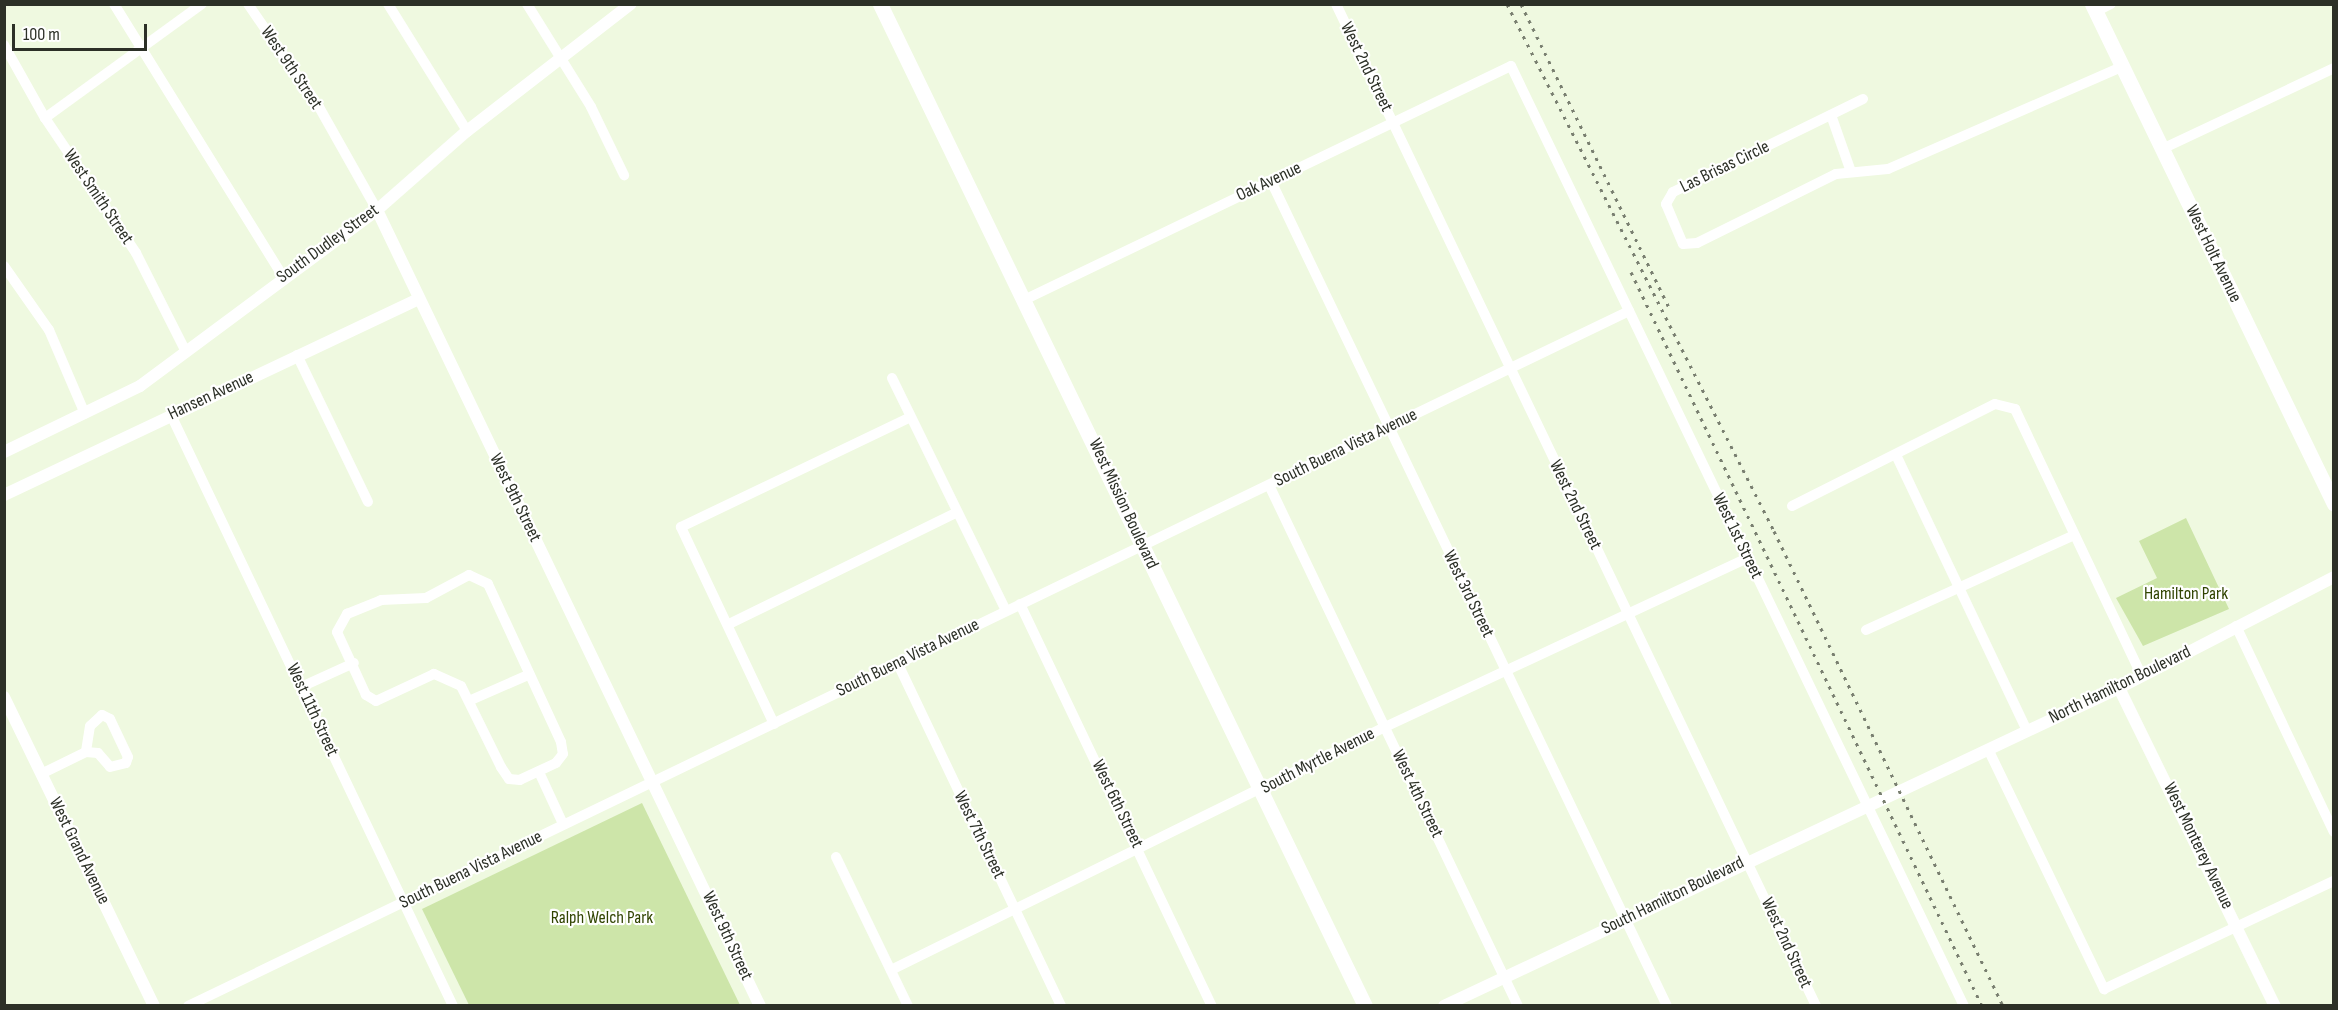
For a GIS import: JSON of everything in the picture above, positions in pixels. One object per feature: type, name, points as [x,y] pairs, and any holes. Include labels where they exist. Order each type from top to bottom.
[{"type":"main road","name":"West Mission Boulevard","points":[[880,4],[1026,299],[1365,1005]]},
{"type":"main road","name":"West Holt Avenue","points":[[2094,8],[2334,504]]},
{"type":"street","points":[[114,4],[140,50],[228,180],[283,277]]},
{"type":"street","points":[[45,118],[202,4]]},
{"type":"street","name":"West 9th Street","points":[[248,4],[319,107],[377,210],[760,1005]]},
{"type":"street","points":[[388,4],[467,131]]},
{"type":"street","points":[[526,4],[559,60],[591,107],[624,175]]},
{"type":"street","name":"South Dudley Street","points":[[4,452],[140,386],[283,277],[377,210],[467,131],[631,4]]},
{"type":"street","name":"West 2nd Street","points":[[1336,4],[1509,371],[1816,1005]]},
{"type":"street","points":[[2094,8],[2111,4]]},
{"type":"street","name":"West Smith Street","points":[[4,45],[45,118],[136,253],[186,352]]},
{"type":"street","name":"Oak Avenue","points":[[1026,299],[1511,66]]},
{"type":"street","name":"West 1st Street","points":[[1511,66],[1866,807],[1964,1005]]},
{"type":"street","name":"Las Brisas Circle","points":[[1863,99],[1673,192],[1666,204],[1683,243],[1697,243],[1850,169],[1888,170],[2122,67]]},
{"type":"street","points":[[2162,149],[2334,68]]},
{"type":"street","points":[[1831,115],[1850,169]]},
{"type":"street","name":"West 3rd Street","points":[[1271,181],[1624,920],[1667,1005]]},
{"type":"street","points":[[4,266],[49,330],[85,414]]},
{"type":"street","name":"Hansen Avenue","points":[[4,495],[418,298]]},
{"type":"street","name":"South Buena Vista Avenue","points":[[188,1005],[403,904],[563,824],[654,783],[1629,311]]},
{"type":"street","points":[[297,355],[368,502]]},
{"type":"street","points":[[892,378],[954,514],[1006,611]]},
{"type":"street","points":[[1792,506],[1897,457],[1995,404],[2005,405],[2021,419],[2142,676]]},
{"type":"street","name":"West 11th Street","points":[[171,415],[453,1005]]},
{"type":"street","points":[[774,724],[729,624],[681,527],[909,418]]},
{"type":"street","points":[[1897,457],[2027,731]]},
{"type":"street","name":"West 4th Street","points":[[1269,485],[1518,1005]]},
{"type":"street","points":[[729,624],[954,514]]},
{"type":"street","points":[[1866,630],[2074,534]]},
{"type":"street","name":"South Myrtle Avenue","points":[[891,970],[1385,727],[1507,674],[1747,558]]},
{"type":"street","points":[[469,575],[481,576],[563,754],[539,772],[508,779],[471,700],[461,686],[434,674],[386,699],[366,695],[354,663],[337,632],[347,614],[381,600],[426,598],[469,575]]},
{"type":"street","name":"North Hamilton Boulevard","points":[[1904,789],[2119,688],[2334,577]]},
{"type":"street","name":"West 6th Street","points":[[1020,604],[1212,1005]]},
{"type":"street","points":[[2236,626],[2334,832]]},
{"type":"street","points":[[301,687],[354,663]]},
{"type":"street","name":"West 7th Street","points":[[897,664],[1061,1005]]},
{"type":"street","points":[[471,700],[528,675]]},
{"type":"street","name":"West Monterey Avenue","points":[[2119,688],[2275,1005]]},
{"type":"street","name":"West Grand Avenue","points":[[4,697],[154,1005]]},
{"type":"street","points":[[41,774],[86,752],[98,753],[110,767],[126,763],[128,757],[110,719],[102,715],[90,726],[86,752]]},
{"type":"street","points":[[1988,750],[2100,986],[2109,988],[2236,924],[2334,881]]},
{"type":"street","points":[[539,772],[563,824]]},
{"type":"street","name":"South Hamilton Boulevard","points":[[1444,1005],[1746,860],[1904,789]]},
{"type":"street","points":[[836,857],[908,1005]]},
{"type":"green space","name":"Hamilton Park","points":[[2186,518],[2229,609],[2143,646],[2116,598],[2157,578],[2139,541]]},
{"type":"green space","name":"Ralph Welch Park","points":[[642,803],[740,1005],[469,1005],[422,909]]},
{"type":"railway","points":[[1507,4],[1774,531],[2003,1006]]},
{"type":"railway","points":[[1521,4],[1668,306]]},
{"type":"railway","points":[[1631,272],[1982,1006]]}]
